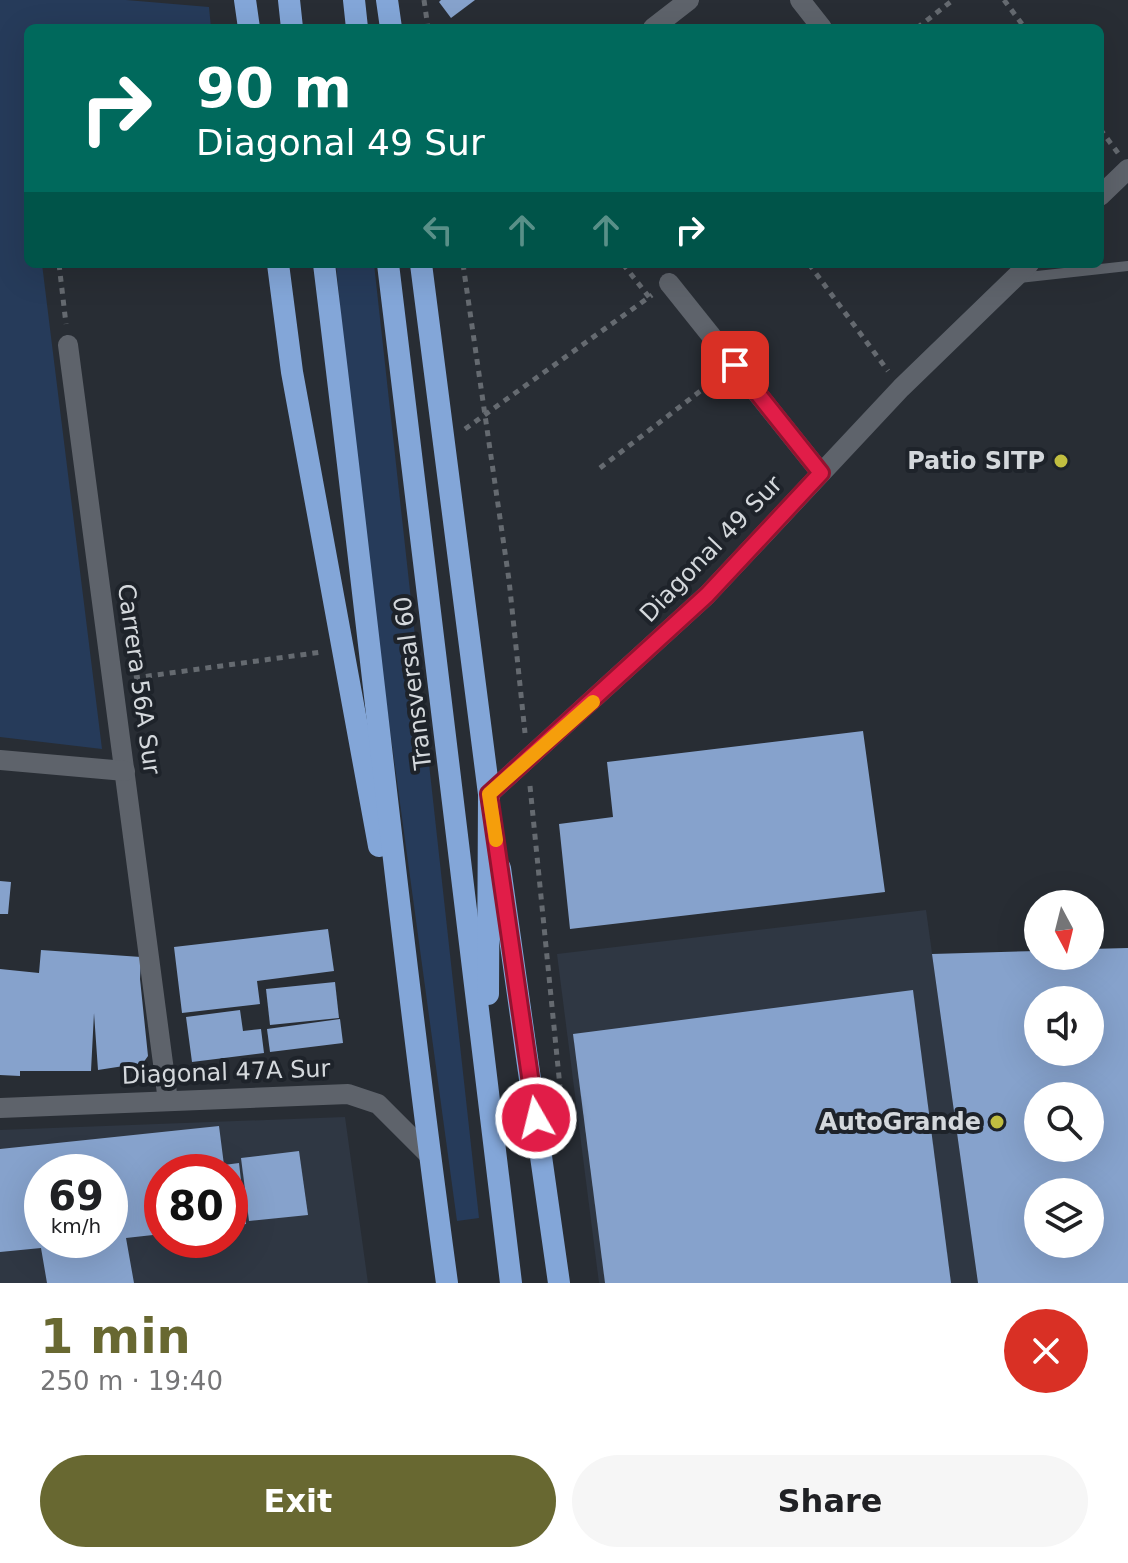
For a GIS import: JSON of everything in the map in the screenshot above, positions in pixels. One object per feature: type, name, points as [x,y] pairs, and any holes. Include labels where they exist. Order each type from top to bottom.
[{"type":"highway","points":[[245,0],[248,24]]},
{"type":"highway","points":[[289,0],[292,24]]},
{"type":"highway","points":[[354,0],[357,24]]},
{"type":"highway","points":[[387,0],[390,24]]},
{"type":"highway","name":"Transversal 60","points":[[279,268],[292,372],[409,1009]]},
{"type":"highway","name":"Transversal 60","points":[[324,268],[364,584],[409,1009],[447,1283]]},
{"type":"highway","name":"Transversal 60","points":[[388,268],[511,1283]]},
{"type":"highway","name":"Transversal 60","points":[[422,268],[489,794],[488,1095]]},
{"type":"highway","points":[[425,562],[451,495]]},
{"type":"highway","points":[[489,794],[559,1283]]},
{"type":"street","points":[[658,24],[689,0]]},
{"type":"street","points":[[800,0],[819,24]]},
{"type":"street","points":[[1104,190],[1123,161]]},
{"type":"street","name":"Diagonal 49 Sur","points":[[489,794],[707,595],[1008,271]]},
{"type":"street","points":[[669,283],[821,473]]},
{"type":"street","name":"Carrera 56A Sur","points":[[68,345],[168,1101]]},
{"type":"street","points":[[0,760],[125,771]]},
{"type":"street","name":"Diagonal 47A Sur","points":[[0,1108],[331,1094],[363,1097],[391,1116],[430,1156]]},
{"type":"lane","points":[[1104,267],[1128,266]]},
{"type":"lane","points":[[1008,271],[1080,268]]},
{"type":"path","points":[[424,0],[427,24]]},
{"type":"path","points":[[922,24],[953,0]]},
{"type":"path","points":[[1016,0],[1006,3],[1022,24]]},
{"type":"path","points":[[1104,135],[1123,161]]},
{"type":"path","points":[[59,268],[68,345]]},
{"type":"path","points":[[464,268],[509,580],[560,1087]]},
{"type":"path","points":[[626,268],[649,297]]},
{"type":"path","points":[[813,268],[901,388]]},
{"type":"path","points":[[444,444],[669,283]]},
{"type":"path","points":[[600,468],[735,365]]},
{"type":"path","points":[[113,680],[343,649]]},
{"type":"shaded area","points":[[0,0],[126,0],[209,7],[211,24],[24,24],[24,268],[42,268],[102,749],[0,737]]},
{"type":"shaded area","points":[[336,268],[374,268],[479,1218],[457,1221],[358,495]]},
{"type":"shaded area","points":[[926,910],[978,1283],[599,1283],[557,954]]},
{"type":"shaded area","points":[[345,1117],[368,1283],[0,1283],[0,1130]]},
{"type":"building","points":[[475,0],[451,18],[439,2]]},
{"type":"building","points":[[863,731],[885,892],[570,929],[559,824],[613,817],[607,762]]},
{"type":"building","points":[[0,881],[11,882],[8,914],[0,914]]},
{"type":"building","points":[[328,929],[334,971],[257,981],[260,1004],[182,1013],[174,947]]},
{"type":"building","name":"AutoGrande","points":[[1128,948],[1128,1283],[978,1283],[932,954],[1024,951],[1024,970],[1104,970],[1104,949]]},
{"type":"building","points":[[41,950],[141,957],[140,979],[148,1056],[143,1063],[98,1070],[94,1013],[91,1071],[20,1071],[20,1076],[0,1075],[0,969],[39,973]]},
{"type":"building","points":[[335,982],[339,1018],[270,1025],[266,989]]},
{"type":"building","points":[[913,990],[951,1283],[605,1283],[573,1034]]},
{"type":"building","points":[[240,1010],[243,1031],[261,1029],[264,1053],[192,1062],[186,1017]]},
{"type":"building","points":[[340,1019],[343,1043],[270,1052],[267,1029]]},
{"type":"building","points":[[219,1126],[223,1154],[144,1154],[144,1236],[128,1238],[128,1154],[24,1154],[24,1250],[0,1252],[0,1149]]},
{"type":"building","points":[[299,1151],[308,1215],[249,1221],[248,1157]]},
{"type":"building","points":[[128,1249],[134,1283],[47,1283],[43,1258],[128,1258]]},
{"type":"slow traffic","points":[[496,840],[489,794],[593,702]]},
{"type":"place","name":"Patio SITP","points":[[1061,461]]},
{"type":"place","name":"AutoGrande","points":[[997,1122]]},
{"type":"route","points":[[536,1118],[489,794],[575,719],[707,595],[821,473],[735,365]]}]
